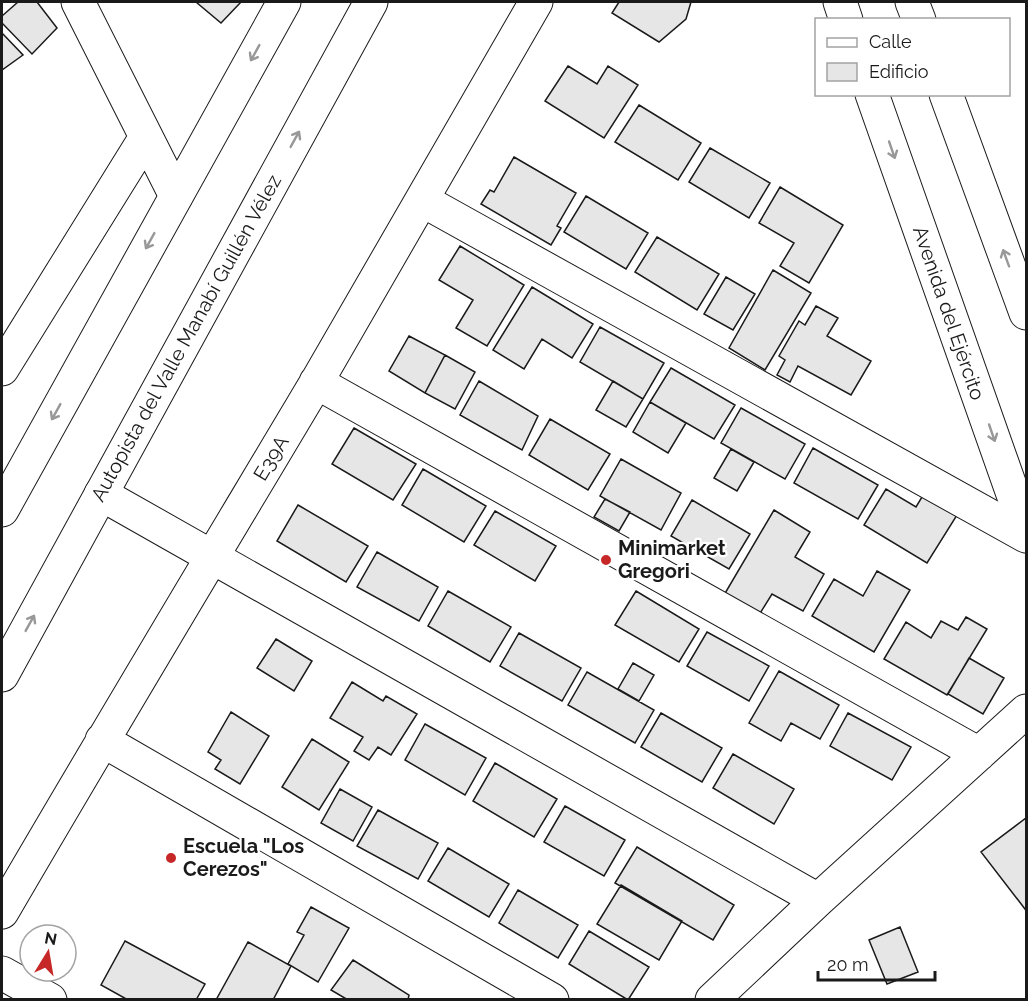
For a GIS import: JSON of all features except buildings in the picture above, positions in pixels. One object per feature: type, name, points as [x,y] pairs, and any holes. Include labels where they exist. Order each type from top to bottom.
[{"type":"street","points":[[78,2],[176,196]]},
{"type":"street","points":[[2,510],[284,2]]},
{"type":"street","name":"Autopista del Valle Manabí Guillén Vélez","points":[[2,675],[371,2]]},
{"type":"street","name":"E39A","points":[[2,912],[316,382],[536,2]]},
{"type":"street","points":[[840,2],[845,18]]},
{"type":"street","points":[[912,2],[918,18]]},
{"type":"street","name":"Avenida del Ejército","points":[[874,96],[1026,531]]},
{"type":"street","points":[[947,96],[1026,313]]},
{"type":"street","points":[[2,369],[146,137]]},
{"type":"street","points":[[422,200],[1026,536]]},
{"type":"street","points":[[316,382],[979,754]]},
{"type":"street","points":[[101,494],[818,900]]},
{"type":"street","points":[[712,999],[1026,711]]},
{"type":"street","points":[[102,740],[552,999]]},
{"type":"street","points":[[2,973],[50,999]]},
{"type":"place","name":"Minimarket Gregori","points":[[606,560]]},
{"type":"place","name":"Escuela \"Los Cerezos\"","points":[[171,858]]}]
